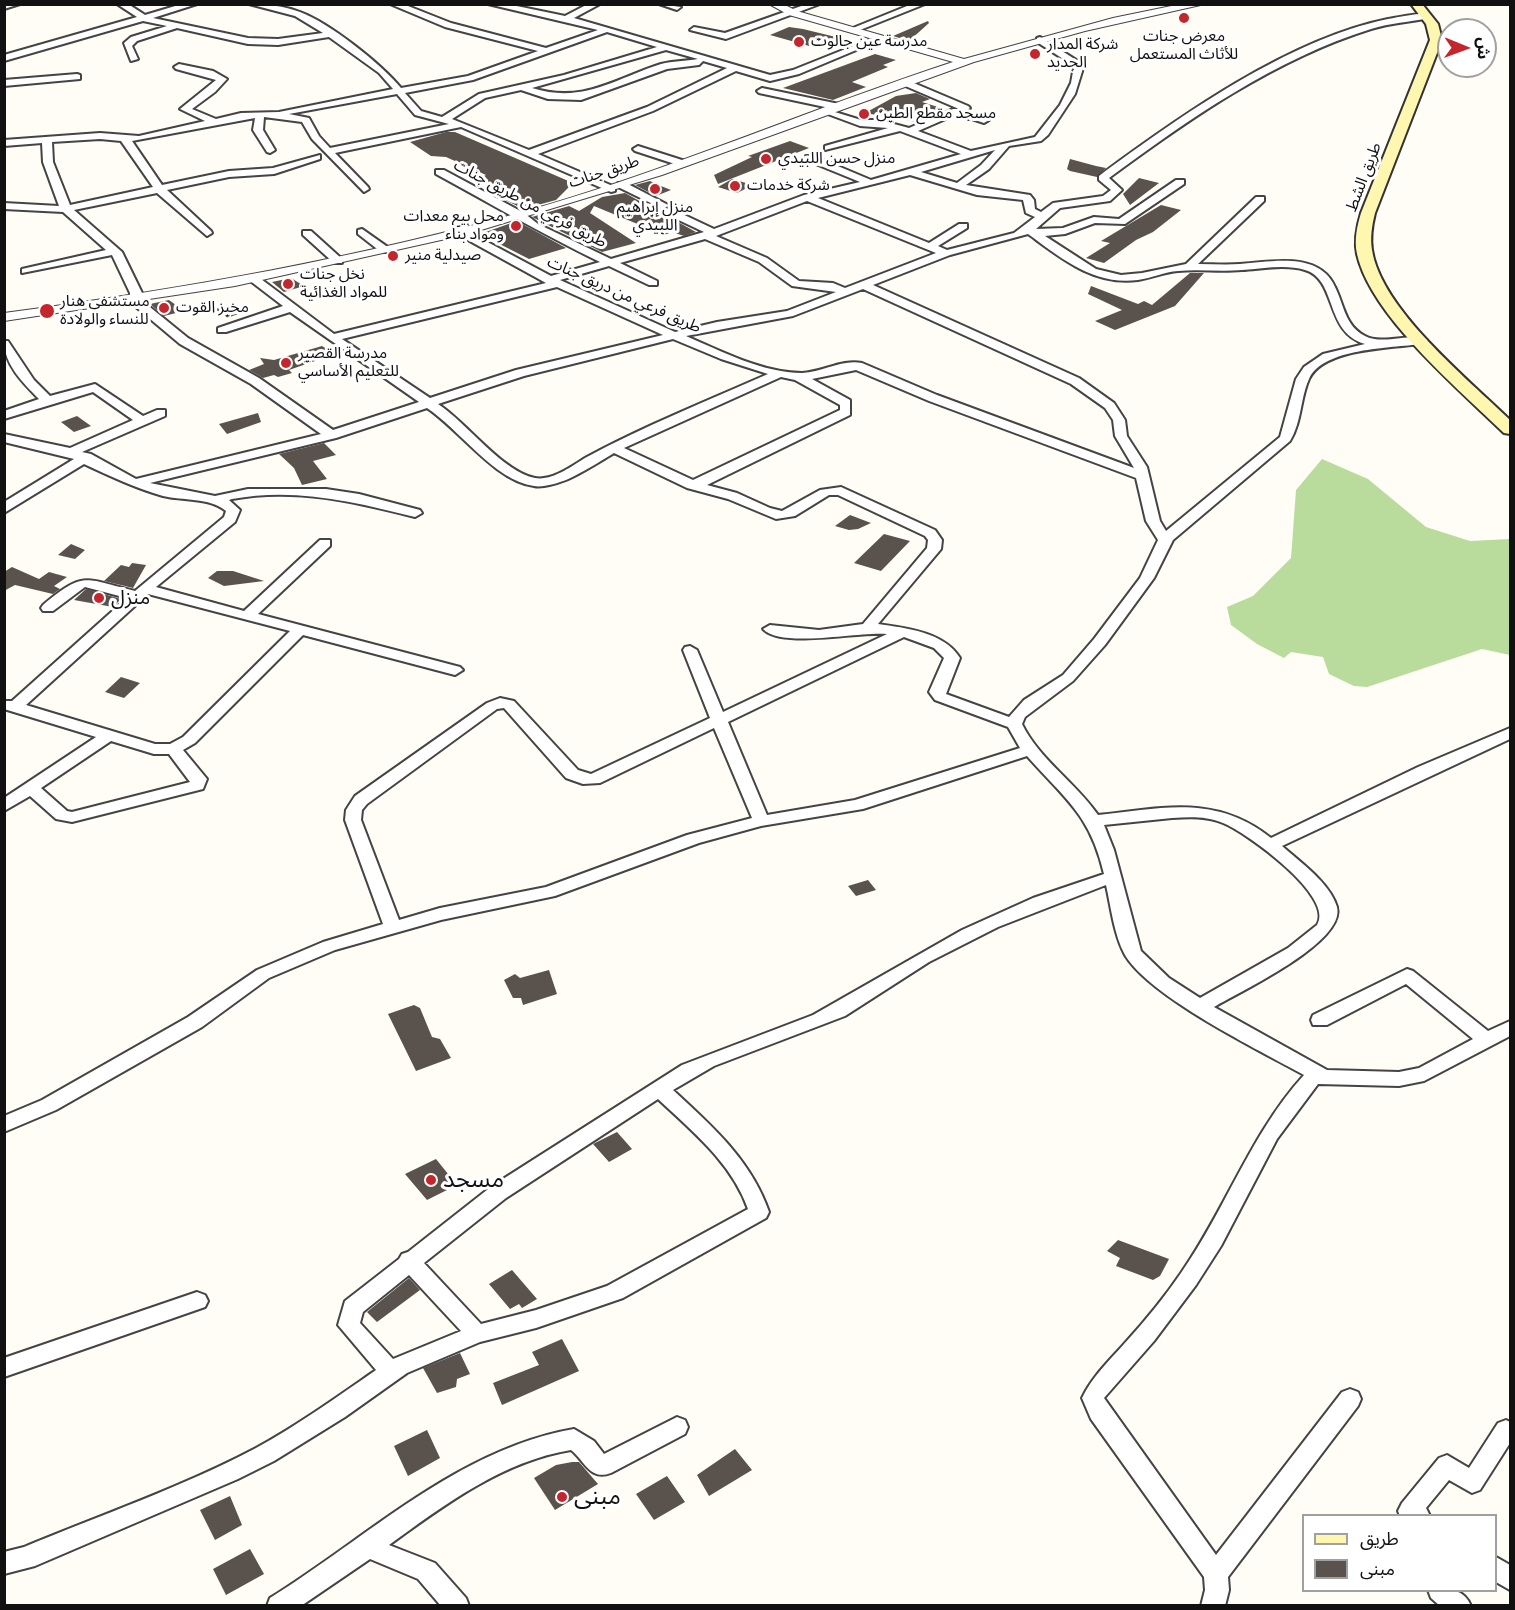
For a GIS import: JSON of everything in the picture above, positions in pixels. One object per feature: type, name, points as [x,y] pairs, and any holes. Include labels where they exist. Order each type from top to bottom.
[{"type":"main road","name":"طريق الشط","points":[[1421,10],[1435,31],[1434,51],[1368,213],[1363,240],[1368,265],[1380,291],[1421,340],[1510,429]]},
{"type":"street","points":[[4,7],[16,4]]},
{"type":"street","points":[[121,4],[145,19],[248,41],[278,42],[331,34]]},
{"type":"street","points":[[4,58],[193,4]]},
{"type":"street","name":"طريق فرعي من طريق جنات","points":[[253,4],[298,14],[331,34],[382,71],[403,92],[418,112],[462,125],[665,206]]},
{"type":"street","points":[[394,4],[448,25],[548,51]]},
{"type":"street","points":[[492,4],[566,19],[759,76],[778,77],[887,39]]},
{"type":"street","points":[[566,19],[596,4]]},
{"type":"street","points":[[663,4],[677,7]]},
{"type":"street","points":[[774,4],[793,13],[887,39],[946,59],[991,54]]},
{"type":"street","points":[[694,30],[714,36],[726,36],[816,4]]},
{"type":"street","points":[[852,30],[921,4]]},
{"type":"street","name":"طريق جنات","points":[[4,317],[134,300],[253,278],[461,232],[616,187],[906,83],[946,59],[967,61],[1124,18],[1200,4]]},
{"type":"street","points":[[1032,231],[1042,216],[1057,205],[1106,199],[1116,189],[1103,178],[1227,92],[1305,53],[1361,29],[1421,10]]},
{"type":"street","points":[[134,59],[127,45],[134,39],[175,27]]},
{"type":"street","points":[[4,143],[114,136],[126,140],[157,137],[213,121],[274,114],[403,92],[497,70],[605,30]]},
{"type":"street","points":[[332,338],[551,282],[607,262],[709,234],[808,196],[870,183],[1042,136],[1066,103],[1080,75],[1079,65],[1040,40]]},
{"type":"street","points":[[445,119],[482,96],[566,77],[663,48]]},
{"type":"street","points":[[521,87],[548,96],[581,97],[667,66],[709,62]]},
{"type":"street","points":[[179,67],[210,73],[222,79],[212,90],[185,109],[213,121]]},
{"type":"street","points":[[530,153],[641,112],[733,69]]},
{"type":"street","points":[[4,83],[30,79],[77,77]]},
{"type":"street","points":[[828,148],[905,129],[965,108],[906,83]]},
{"type":"street","points":[[762,91],[834,109],[860,123],[879,123],[905,129],[970,154]]},
{"type":"street","points":[[956,111],[984,120]]},
{"type":"street","points":[[274,114],[306,120],[315,137],[364,189]]},
{"type":"street","points":[[260,115],[258,130],[270,150]]},
{"type":"street","points":[[328,151],[462,125]]},
{"type":"street","points":[[47,139],[48,162],[66,209],[115,252],[136,293],[134,300],[183,341],[255,381],[331,435]]},
{"type":"street","points":[[126,140],[138,165],[158,190],[207,233]]},
{"type":"street","points":[[959,186],[985,167],[1006,144]]},
{"type":"street","points":[[638,149],[681,163]]},
{"type":"street","points":[[4,206],[66,209],[236,173],[274,171],[316,157]]},
{"type":"street","points":[[810,158],[870,183]]},
{"type":"street","points":[[909,171],[987,194],[1026,197],[1029,200],[1030,211],[1042,216]]},
{"type":"street","name":"طريق فرعي من طريق جنات","points":[[440,172],[520,215],[534,226],[653,283]]},
{"type":"street","points":[[134,483],[228,462],[331,435],[520,373],[678,337],[717,325],[789,314],[861,284],[946,253],[1032,231],[1065,231],[1094,220],[1121,222],[1179,182]]},
{"type":"street","points":[[808,196],[830,208],[946,253]]},
{"type":"street","points":[[1189,267],[1260,199]]},
{"type":"street","points":[[674,214],[763,260],[796,284],[833,286],[844,292]]},
{"type":"street","points":[[931,246],[963,226]]},
{"type":"street","points":[[1032,231],[1061,255],[1103,275],[1137,277],[1189,267],[1227,268],[1282,264],[1314,269],[1326,279],[1342,323],[1361,339],[1384,346]]},
{"type":"street","points":[[363,232],[384,250]]},
{"type":"street","name":"طريق فرعي من دريق جنات","points":[[461,232],[551,282],[678,337],[780,373],[798,376]]},
{"type":"street","points":[[307,233],[338,261]]},
{"type":"street","points":[[26,271],[115,252]]},
{"type":"street","points":[[253,278],[332,338],[462,426],[487,454],[517,476],[536,483],[561,477],[614,448],[780,373]]},
{"type":"street","points":[[861,284],[1047,367],[1110,406],[1119,420],[1121,436],[1136,459],[1153,521],[1165,540]]},
{"type":"street","points":[[222,330],[290,308]]},
{"type":"street","points":[[1014,724],[1021,711],[1056,689],[1067,679],[1115,622],[1149,576],[1165,540],[1206,501],[1254,468],[1287,438],[1295,424],[1301,383],[1311,366],[1325,357],[1421,340]]},
{"type":"street","points":[[4,344],[29,382],[48,400]]},
{"type":"street","points":[[798,376],[817,375],[837,368],[858,366],[933,398],[1142,476]]},
{"type":"street","points":[[692,485],[728,471],[846,412],[846,403],[798,376]]},
{"type":"street","points":[[4,415],[48,400],[95,388],[142,421]]},
{"type":"street","points":[[71,452],[161,413]]},
{"type":"street","points":[[4,438],[71,452],[86,457],[134,483],[168,493],[217,500],[232,507],[233,513],[230,519],[10,705]]},
{"type":"street","points":[[614,448],[692,485],[738,498],[769,513],[779,515],[789,513],[831,490],[841,491],[930,533],[935,540],[934,549],[867,628]]},
{"type":"street","points":[[4,509],[24,494],[86,457]]},
{"type":"street","points":[[217,500],[238,494],[321,490],[363,498],[415,513]]},
{"type":"street","points":[[247,616],[325,543]]},
{"type":"street","points":[[48,609],[75,586],[84,583],[247,616],[455,670]]},
{"type":"street","points":[[770,629],[811,635],[867,628],[901,633],[939,644],[951,654],[950,663],[938,686],[937,692],[940,697],[1014,724],[1032,749],[1082,803],[1094,821],[1112,877],[1122,921],[1136,959],[1153,976],[1322,1076]]},
{"type":"street","points":[[10,705],[154,749],[173,749],[189,740],[300,630]]},
{"type":"street","points":[[393,926],[353,820],[354,810],[361,800],[492,706],[505,703],[512,706],[572,774],[583,779],[600,777],[720,722],[901,633]]},
{"type":"street","points":[[690,650],[761,821]]},
{"type":"street","points":[[1270,845],[1424,771],[1510,733]]},
{"type":"street","points":[[4,806],[108,736]]},
{"type":"street","points":[[31,788],[62,815],[72,817],[197,785],[199,779],[173,749]]},
{"type":"street","points":[[4,1125],[49,1105],[195,1022],[262,974],[329,946],[393,926],[549,892],[693,839],[761,821],[857,805],[1032,749]]},
{"type":"street","points":[[1094,821],[1206,813],[1225,818],[1270,845],[1324,897],[1330,910],[1328,922],[1323,929],[1294,952],[1201,1006]]},
{"type":"street","points":[[390,1371],[350,1325],[353,1307],[409,1260],[499,1192],[689,1070],[714,1058],[814,1022],[870,993],[921,958],[1076,888],[1112,877]]},
{"type":"street","points":[[1320,1020],[1407,975],[1486,1040]]},
{"type":"street","points":[[1213,1605],[1217,1590],[1216,1574],[1099,1412],[1094,1398],[1099,1386],[1168,1310],[1215,1239],[1280,1117],[1313,1077],[1410,1078],[1442,1065],[1510,1028]]},
{"type":"street","points":[[4,1563],[26,1558],[239,1467],[289,1441],[390,1371],[477,1334],[536,1319],[615,1292],[759,1212],[756,1195],[730,1157],[661,1090]]},
{"type":"street","points":[[409,1260],[477,1334]]},
{"type":"street","points":[[4,1368],[197,1301]]},
{"type":"street","points":[[1216,1574],[1350,1399]]},
{"type":"street","points":[[279,1605],[298,1595],[443,1492],[539,1445],[574,1439],[586,1448],[598,1465],[603,1466],[677,1428]]},
{"type":"street","points":[[1416,1514],[1410,1511],[1447,1465],[1472,1483],[1506,1430],[1510,1432]]},
{"type":"street","points":[[369,1546],[395,1560],[426,1571],[457,1605]]},
{"type":"street","points":[[1497,1569],[1510,1579]]},
{"type":"street","points":[[1443,1592],[1459,1605]]},
{"type":"green space","points":[[1322,459],[1368,479],[1426,527],[1470,541],[1510,539],[1510,655],[1482,649],[1367,687],[1354,686],[1329,674],[1323,657],[1291,652],[1284,658],[1257,644],[1231,625],[1227,607],[1253,596],[1291,558],[1296,490]]},
{"type":"building","points":[[928,21],[929,23],[909,41],[893,36]]},
{"type":"building","points":[[789,27],[844,39],[820,49],[770,35]]},
{"type":"building","points":[[875,54],[896,60],[883,65],[888,67],[852,82],[866,87],[833,100],[783,88]]},
{"type":"building","points":[[916,93],[930,99],[922,102],[941,108],[917,122],[865,113],[896,96]]},
{"type":"building","points":[[446,132],[455,132],[573,183],[556,200],[523,209],[498,196],[515,191],[477,179],[486,175],[446,157],[431,156],[410,142]]},
{"type":"building","points":[[790,141],[809,148],[718,184],[714,175],[752,157],[748,156]]},
{"type":"building","points":[[1070,159],[1106,168],[1097,177],[1070,171],[1067,169]]},
{"type":"building","points":[[1139,178],[1159,183],[1130,205],[1123,194]]},
{"type":"building","name":"شركة خدمات","points":[[732,179],[753,185],[737,193],[718,187]]},
{"type":"building","name":"منزل إبراهيم اللبيدي","points":[[650,181],[671,190],[656,196],[635,185]]},
{"type":"building","points":[[625,193],[696,232],[684,236],[672,232],[664,235],[594,206],[590,213],[636,243],[602,252],[532,217],[569,206],[579,211],[602,197]]},
{"type":"building","points":[[1161,205],[1181,210],[1153,232],[1136,240],[1104,263],[1086,258],[1110,243],[1101,241]]},
{"type":"building","points":[[517,221],[566,248],[529,259],[480,234]]},
{"type":"building","points":[[1190,273],[1204,273],[1175,306],[1115,330],[1095,321],[1122,310],[1088,294],[1091,286],[1138,304],[1144,301],[1152,305]]},
{"type":"building","name":"نخل جنات للمواد الغذائية","points":[[291,278],[304,286],[284,292],[272,282]]},
{"type":"building","name":"مخبز القوت","points":[[169,300],[184,311],[164,316],[150,304]]},
{"type":"building","points":[[227,305],[241,313],[227,318],[215,309]]},
{"type":"building","name":"مدرسة القصير للتعليم الأساسي","points":[[322,346],[335,354],[289,370],[292,373],[263,378],[249,370],[264,364],[260,358],[274,360]]},
{"type":"building","points":[[258,413],[261,422],[227,434],[219,424]]},
{"type":"building","points":[[77,416],[91,426],[74,432],[61,422]]},
{"type":"building","points":[[324,443],[336,455],[313,461],[327,479],[302,485],[294,468],[279,454]]},
{"type":"building","points":[[850,515],[871,523],[849,530],[835,526]]},
{"type":"building","points":[[884,534],[910,541],[881,571],[854,563]]},
{"type":"building","name":"منزل","points":[[71,544],[85,550],[75,559],[58,555]]},
{"type":"building","points":[[132,563],[146,565],[133,588],[104,581],[121,565],[129,567]]},
{"type":"building","points":[[12,567],[39,579],[49,572],[67,577],[54,586],[60,589],[53,594],[15,585],[4,591],[4,572]]},
{"type":"building","points":[[217,571],[233,571],[264,581],[224,586],[208,578]]},
{"type":"building","name":"منزل","points":[[86,589],[121,599],[113,607],[74,600]]},
{"type":"building","points":[[121,677],[140,683],[124,698],[105,692]]},
{"type":"building","points":[[868,880],[876,890],[856,896],[848,886]]},
{"type":"building","points":[[549,970],[557,994],[523,1005],[521,998],[513,998],[504,980],[515,974],[520,978]]},
{"type":"building","points":[[414,1005],[420,1008],[432,1037],[440,1039],[451,1058],[416,1071],[388,1014]]},
{"type":"building","points":[[617,1132],[632,1149],[609,1162],[593,1144]]},
{"type":"building","name":"مسجد","points":[[436,1159],[457,1185],[427,1200],[405,1174]]},
{"type":"building","points":[[1118,1240],[1169,1259],[1160,1276],[1153,1280],[1116,1266],[1120,1258],[1107,1251]]},
{"type":"building","points":[[512,1270],[537,1299],[522,1308],[519,1304],[510,1309],[489,1284]]},
{"type":"building","points":[[409,1278],[420,1290],[377,1322],[367,1312]]},
{"type":"building","points":[[562,1339],[579,1371],[502,1405],[493,1383],[539,1365],[532,1352]]},
{"type":"building","points":[[460,1353],[470,1374],[457,1379],[456,1387],[437,1393],[423,1368]]},
{"type":"building","points":[[427,1430],[440,1458],[408,1476],[394,1446]]},
{"type":"building","points":[[735,1449],[752,1470],[709,1496],[697,1475]]},
{"type":"building","name":"مبنى","points":[[579,1462],[598,1484],[555,1510],[534,1478],[556,1465]]},
{"type":"building","name":"مبنى","points":[[667,1476],[685,1502],[654,1520],[636,1494]]},
{"type":"building","points":[[230,1496],[242,1525],[215,1540],[200,1510]]},
{"type":"building","points":[[250,1549],[264,1574],[226,1595],[213,1569]]},
{"type":"place","name":"معرض جنات للأثاث المستعمل","points":[[1184,18]]},
{"type":"place","name":"مدرسة عين جالوت","points":[[799,42]]},
{"type":"place","name":"شركة المدار الجديد","points":[[1035,54]]},
{"type":"place","name":"مسجد مقطع الطين","points":[[864,114]]},
{"type":"place","name":"منزل حسن اللبيدي","points":[[766,159]]},
{"type":"place","name":"شركة خدمات","points":[[735,186]]},
{"type":"place","name":"منزل إبراهيم اللبيدي","points":[[655,189]]},
{"type":"place","name":"محل بيع معدات ومواد بناء","points":[[516,226]]},
{"type":"place","name":"صيدلية منير","points":[[393,256]]},
{"type":"place","name":"نخل جنات للمواد الغذائية","points":[[288,284]]},
{"type":"place","name":"مخبز القوت","points":[[164,308]]},
{"type":"place","name":"مستشفى هنار للنساء والولادة","points":[[47,311]]},
{"type":"place","name":"مدرسة القصير للتعليم الأساسي","points":[[286,363]]},
{"type":"place","name":"منزل","points":[[99,598]]},
{"type":"place","name":"مسجد","points":[[431,1180]]},
{"type":"place","name":"مبنى","points":[[562,1497]]}]
